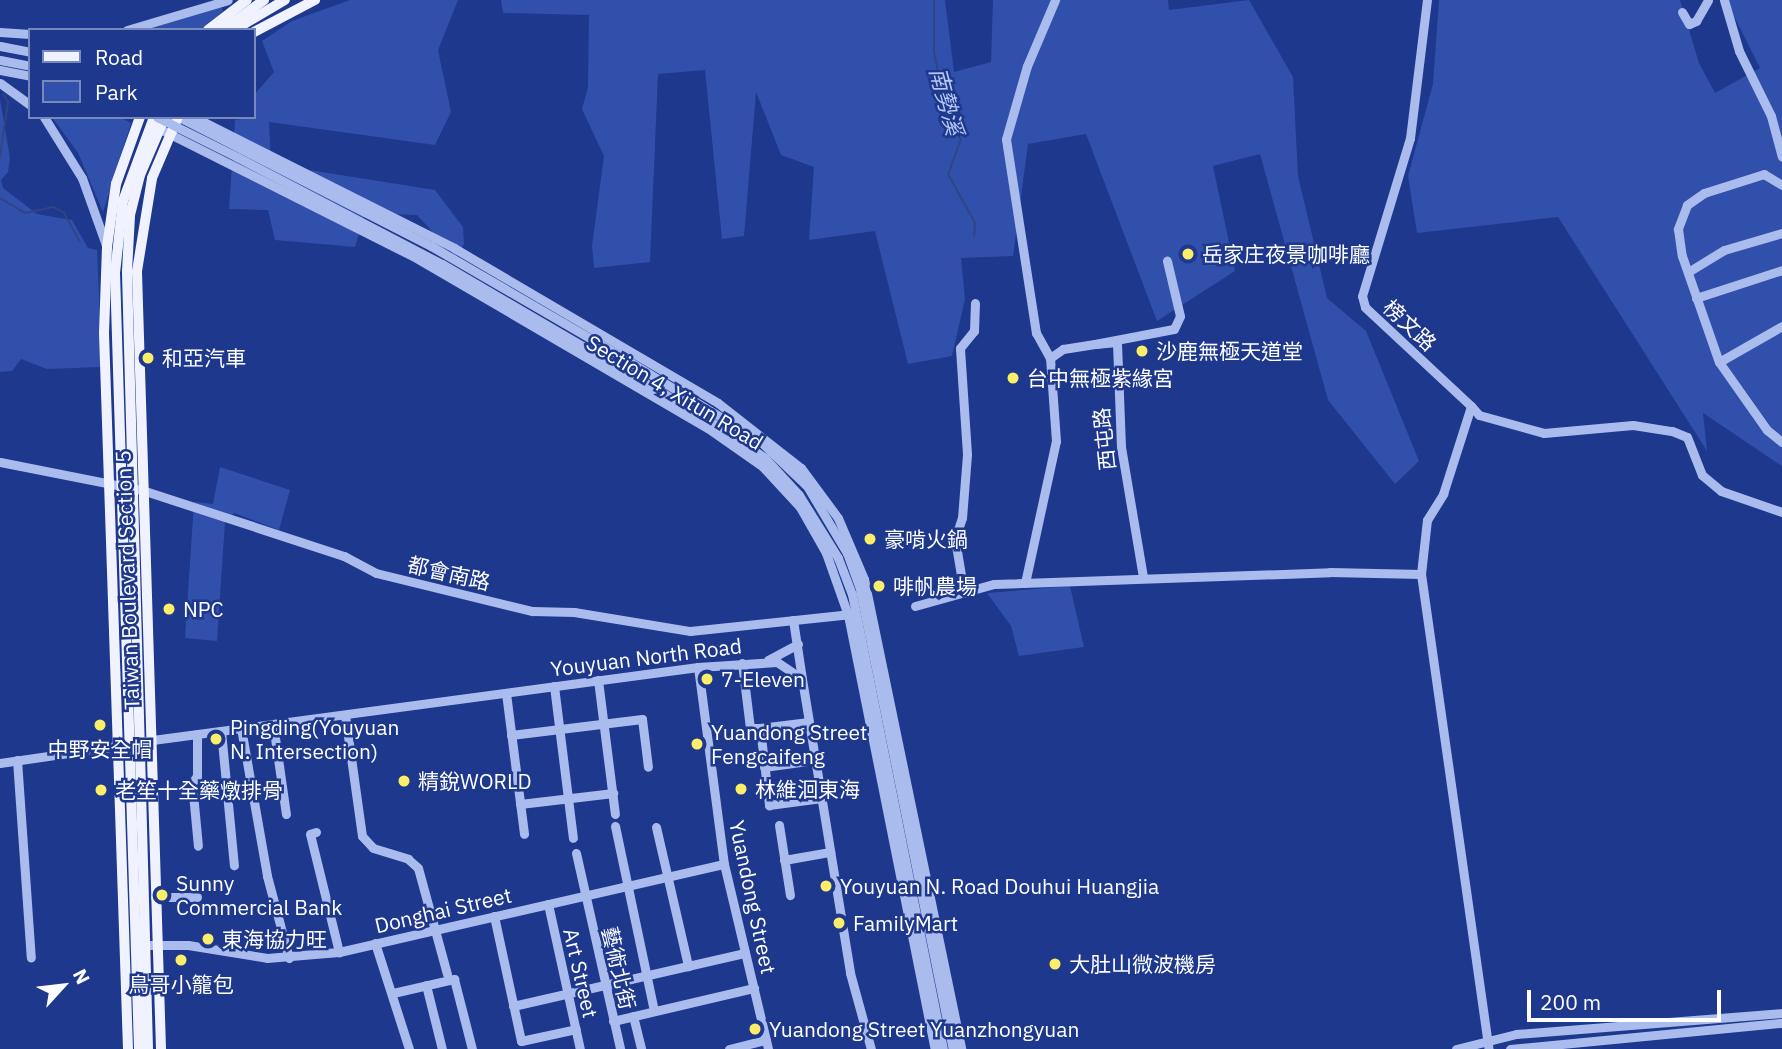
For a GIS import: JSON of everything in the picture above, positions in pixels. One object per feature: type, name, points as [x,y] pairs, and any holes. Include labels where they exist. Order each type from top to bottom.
[{"type":"main road","points":[[211,28],[247,0]]},
{"type":"main road","points":[[226,28],[264,0]]},
{"type":"main road","points":[[237,28],[285,0]]},
{"type":"main road","points":[[256,31],[314,0]]},
{"type":"main road","name":"Taiwan Boulevard Section 5","points":[[120,486],[104,333],[107,247],[116,184],[151,122]]},
{"type":"main road","name":"Taiwan Boulevard Section 5","points":[[128,1049],[134,946],[134,743],[120,486],[116,273],[123,201],[151,122]]},
{"type":"main road","name":"Taiwan Boulevard Section 5","points":[[139,1049],[134,946],[116,748],[120,486],[130,215],[151,122]]},
{"type":"main road","name":"Taiwan Boulevard Section 5","points":[[151,122],[150,185],[137,271],[161,1049]]},
{"type":"main road","name":"Taiwan Boulevard Section 5","points":[[134,946],[148,1049]]},
{"type":"street","points":[[134,28],[228,0]]},
{"type":"street","points":[[1025,583],[1056,441],[1050,358],[1036,333],[1006,139],[1027,66],[1055,0]]},
{"type":"street","name":"榜文路","points":[[1427,0],[1410,138],[1362,296],[1365,307],[1479,415],[1544,433],[1633,425],[1672,431],[1687,437],[1702,475],[1721,491],[1782,512]]},
{"type":"street","points":[[1682,12],[1689,24],[1696,21],[1707,0]]},
{"type":"street","points":[[1724,0],[1739,51],[1771,116],[1782,157]]},
{"type":"street","points":[[0,32],[28,34]]},
{"type":"street","points":[[0,46],[28,52]]},
{"type":"street","points":[[0,52],[28,58]]},
{"type":"street","points":[[0,60],[28,66]]},
{"type":"street","points":[[0,69],[28,76]]},
{"type":"street","points":[[0,83],[28,104]]},
{"type":"street","points":[[45,119],[82,178],[116,273]]},
{"type":"street","name":"Section 4, Xitun Road","points":[[182,119],[657,388],[765,458],[815,517],[838,558],[861,613],[953,1049]]},
{"type":"street","name":"Section 4, Xitun Road","points":[[198,119],[381,210],[718,403],[769,439],[801,468],[838,518],[864,579],[861,613],[934,1049]]},
{"type":"street","name":"Section 4, Xitun Road","points":[[151,122],[239,153],[431,246],[760,441],[807,486],[847,553],[961,1049]]},
{"type":"street","name":"Section 4, Xitun Road","points":[[151,122],[413,256],[712,431],[762,466],[800,508],[861,613],[943,1049]]},
{"type":"street","points":[[1782,185],[1773,176],[1752,175],[1704,193],[1687,205],[1678,242],[1719,362],[1767,430],[1782,442]]},
{"type":"street","points":[[381,210],[431,246]]},
{"type":"street","points":[[374,228],[413,256]]},
{"type":"street","points":[[1688,272],[1724,250],[1782,233]]},
{"type":"street","points":[[1050,358],[1063,349],[1174,329],[1180,316],[1167,261]]},
{"type":"street","points":[[1696,298],[1782,270]]},
{"type":"street","points":[[964,593],[955,539],[962,518],[967,454],[960,348],[974,331],[975,303]]},
{"type":"street","points":[[1719,362],[1782,326]]},
{"type":"street","name":"西屯路","points":[[1095,344],[1116,342],[1121,447],[1143,577]]},
{"type":"street","points":[[1471,406],[1443,494],[1427,520],[1421,575],[1488,1044]]},
{"type":"street","name":"都會南路","points":[[0,462],[142,490],[332,552],[376,573],[533,611],[574,612],[690,631],[861,613]]},
{"type":"street","points":[[915,606],[994,584],[1330,572],[1421,575]]},
{"type":"street","points":[[793,620],[850,973],[871,1049]]},
{"type":"street","points":[[768,660],[798,644]]},
{"type":"street","name":"Youyuan North Road","points":[[0,762],[698,667],[768,660],[802,679]]},
{"type":"street","points":[[742,663],[750,728],[809,722]]},
{"type":"street","name":"Yuandong Street","points":[[698,667],[724,864],[767,1045]]},
{"type":"street","points":[[598,680],[615,814]]},
{"type":"street","points":[[554,686],[573,838]]},
{"type":"street","points":[[506,693],[524,834]]},
{"type":"street","points":[[345,715],[362,836],[373,848],[414,863],[447,974]]},
{"type":"street","points":[[511,735],[642,719],[648,767]]},
{"type":"street","points":[[273,724],[286,814]]},
{"type":"street","points":[[760,727],[769,806],[822,799]]},
{"type":"street","points":[[241,729],[267,876],[289,958]]},
{"type":"street","points":[[221,731],[234,865]]},
{"type":"street","points":[[197,734],[197,776],[192,783],[198,846]]},
{"type":"street","points":[[17,760],[32,958]]},
{"type":"street","points":[[764,767],[816,760]]},
{"type":"street","points":[[520,804],[612,793]]},
{"type":"street","points":[[779,825],[790,895]]},
{"type":"street","points":[[615,826],[654,1011]]},
{"type":"street","points":[[656,827],[688,966]]},
{"type":"street","points":[[316,832],[310,834],[339,952]]},
{"type":"street","points":[[785,860],[830,852]]},
{"type":"street","name":"藝術北街","points":[[576,853],[620,1049]]},
{"type":"street","name":"Donghai Street","points":[[134,946],[157,943],[289,958],[339,952],[434,928],[724,864]]},
{"type":"street","points":[[155,897],[197,897]]},
{"type":"street","name":"Art Street","points":[[548,904],[580,1049]]},
{"type":"street","points":[[494,916],[521,1041],[576,1029]]},
{"type":"street","points":[[375,943],[409,1049]]},
{"type":"street","points":[[513,1006],[746,953]]},
{"type":"street","points":[[393,993],[454,979],[472,1049]]},
{"type":"street","points":[[426,985],[442,1049]]},
{"type":"street","points":[[613,1021],[754,988]]},
{"type":"street","points":[[1456,1049],[1551,1030],[1782,1013]]},
{"type":"street","points":[[633,1016],[641,1049]]},
{"type":"street","points":[[1510,1049],[1782,1023]]},
{"type":"street","points":[[729,1049],[767,1045]]},
{"type":"green space","points":[[350,0],[458,0],[438,50],[451,112],[435,145],[269,122],[271,164],[435,190],[463,227],[464,244],[456,257],[417,215],[365,213],[355,247],[275,240],[268,210],[229,209],[235,120],[256,119],[256,93],[274,72],[262,41],[292,21]]},
{"type":"green space","points":[[501,0],[945,0],[954,72],[991,62],[993,0],[1168,0],[1169,10],[1249,0],[1293,77],[1298,176],[1327,298],[1366,331],[1419,461],[1395,484],[1328,400],[1260,154],[1213,166],[1235,271],[1157,321],[1086,134],[1028,144],[1013,256],[961,258],[965,299],[952,356],[908,364],[875,231],[809,240],[814,167],[781,155],[756,92],[744,236],[722,239],[705,70],[658,74],[650,262],[594,268],[592,246],[604,156],[582,109],[588,87],[589,15],[503,13]]},
{"type":"green space","points":[[1439,0],[1680,0],[1699,63],[1715,93],[1760,68],[1726,0],[1782,0],[1782,466],[1703,413],[1707,451],[1558,217],[1417,233],[1408,176],[1433,84]]},
{"type":"green space","points":[[221,7],[223,11],[206,28],[148,28]]},
{"type":"green space","points":[[0,99],[10,158],[8,172],[1,180],[3,188],[37,214],[72,220],[88,248],[97,250],[102,367],[47,369],[21,359],[12,371],[0,372]]},
{"type":"green space","points":[[53,119],[124,119],[131,123],[103,212],[78,153]]},
{"type":"green space","points":[[220,467],[290,490],[279,530],[234,513],[225,522],[217,641],[185,638],[194,502],[213,504]]},
{"type":"green space","points":[[1070,586],[1084,647],[1019,656],[1011,626],[987,593]]},
{"type":"waterway","name":"南勢溪","points":[[934,0],[934,52],[948,120],[961,139],[948,174],[975,223],[974,236]]},
{"type":"waterway","name":"南勢溪","points":[[0,157],[8,102],[3,94]]},
{"type":"waterway","name":"南勢溪","points":[[0,198],[25,213],[54,207],[64,213],[80,242]]},
{"type":"place","name":"岳家庄夜景咖啡廳","points":[[1188,254]]},
{"type":"place","name":"沙鹿無極天道堂","points":[[1142,351]]},
{"type":"place","name":"和亞汽車","points":[[148,358]]},
{"type":"place","name":"台中無極紫緣宮","points":[[1013,378]]},
{"type":"place","name":"豪啃火鍋","points":[[870,539]]},
{"type":"place","name":"啡帆農場","points":[[879,586]]},
{"type":"place","name":"NPC","points":[[169,609]]},
{"type":"place","name":"7-Eleven","points":[[707,679]]},
{"type":"place","name":"中野安全帽","points":[[100,725]]},
{"type":"place","name":"Pingding(Youyuan N. Intersection)","points":[[216,739]]},
{"type":"place","name":"Yuandong Street Fengcaifeng","points":[[697,744]]},
{"type":"place","name":"精銳WORLD","points":[[404,781]]},
{"type":"place","name":"林維洄東海","points":[[741,789]]},
{"type":"place","name":"老笙十全藥燉排骨","points":[[101,790]]},
{"type":"place","name":"Youyuan N. Road Douhui Huangjia","points":[[826,886]]},
{"type":"place","name":"Sunny Commercial Bank","points":[[162,895]]},
{"type":"place","name":"FamilyMart","points":[[839,923]]},
{"type":"place","name":"東海協力旺","points":[[208,939]]},
{"type":"place","name":"鳥哥小籠包","points":[[181,960]]},
{"type":"place","name":"大肚山微波機房","points":[[1055,964]]},
{"type":"place","name":"Yuandong Street Yuanzhongyuan","points":[[755,1029]]}]
